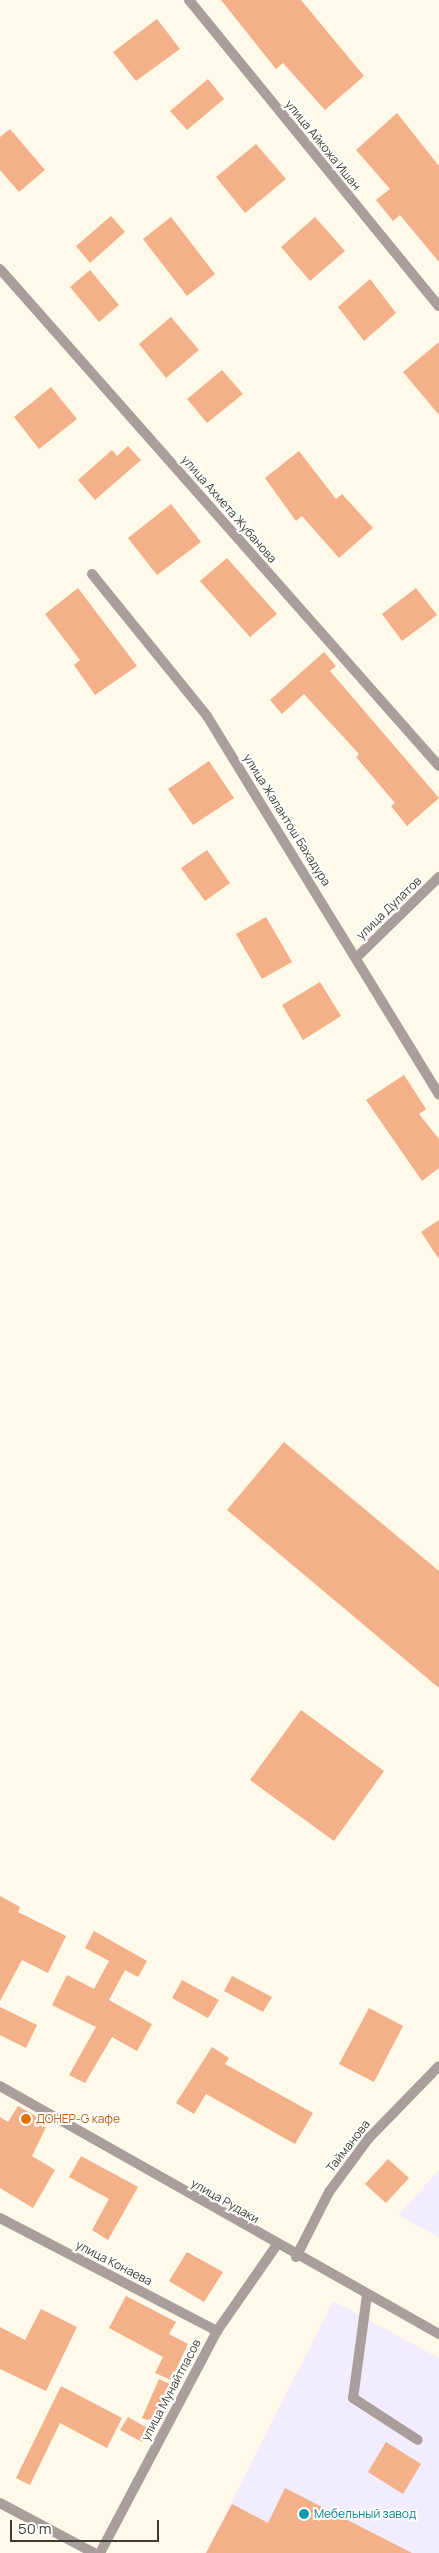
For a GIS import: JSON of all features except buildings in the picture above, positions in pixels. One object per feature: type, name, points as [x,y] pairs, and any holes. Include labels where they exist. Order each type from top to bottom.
[{"type":"street","name":"улица Айкожа Ишан","points":[[188,0],[439,306]]},
{"type":"street","name":"улица Ахмета Жубанова","points":[[0,269],[439,766]]},
{"type":"street","name":"улица Жалантош Бахадура","points":[[92,574],[208,716],[357,957],[439,1095]]},
{"type":"street","name":"улица Дулатов","points":[[357,957],[439,877]]},
{"type":"street","name":"Тайманова","points":[[296,2257],[329,2192],[368,2138],[439,2066]]},
{"type":"street","name":"улица Рудаки","points":[[0,2086],[276,2246],[439,2334]]},
{"type":"street","name":"улица Конаева","points":[[0,2218],[216,2330]]},
{"type":"street","name":"улица Мунайтпасов","points":[[100,2553],[216,2330],[276,2246]]},
{"type":"street","points":[[367,2295],[353,2398],[418,2440]]},
{"type":"street","points":[[0,2503],[94,2553]]},
{"type":"shaded area","points":[[439,2170],[439,2237],[398,2215]]},
{"type":"shaded area","points":[[333,2301],[439,2358],[439,2553],[206,2553]]},
{"type":"place","name":"ДОНЕР-G кафе","points":[[26,2119]]},
{"type":"place","name":"Мебельный завод","points":[[304,2514]]}]
